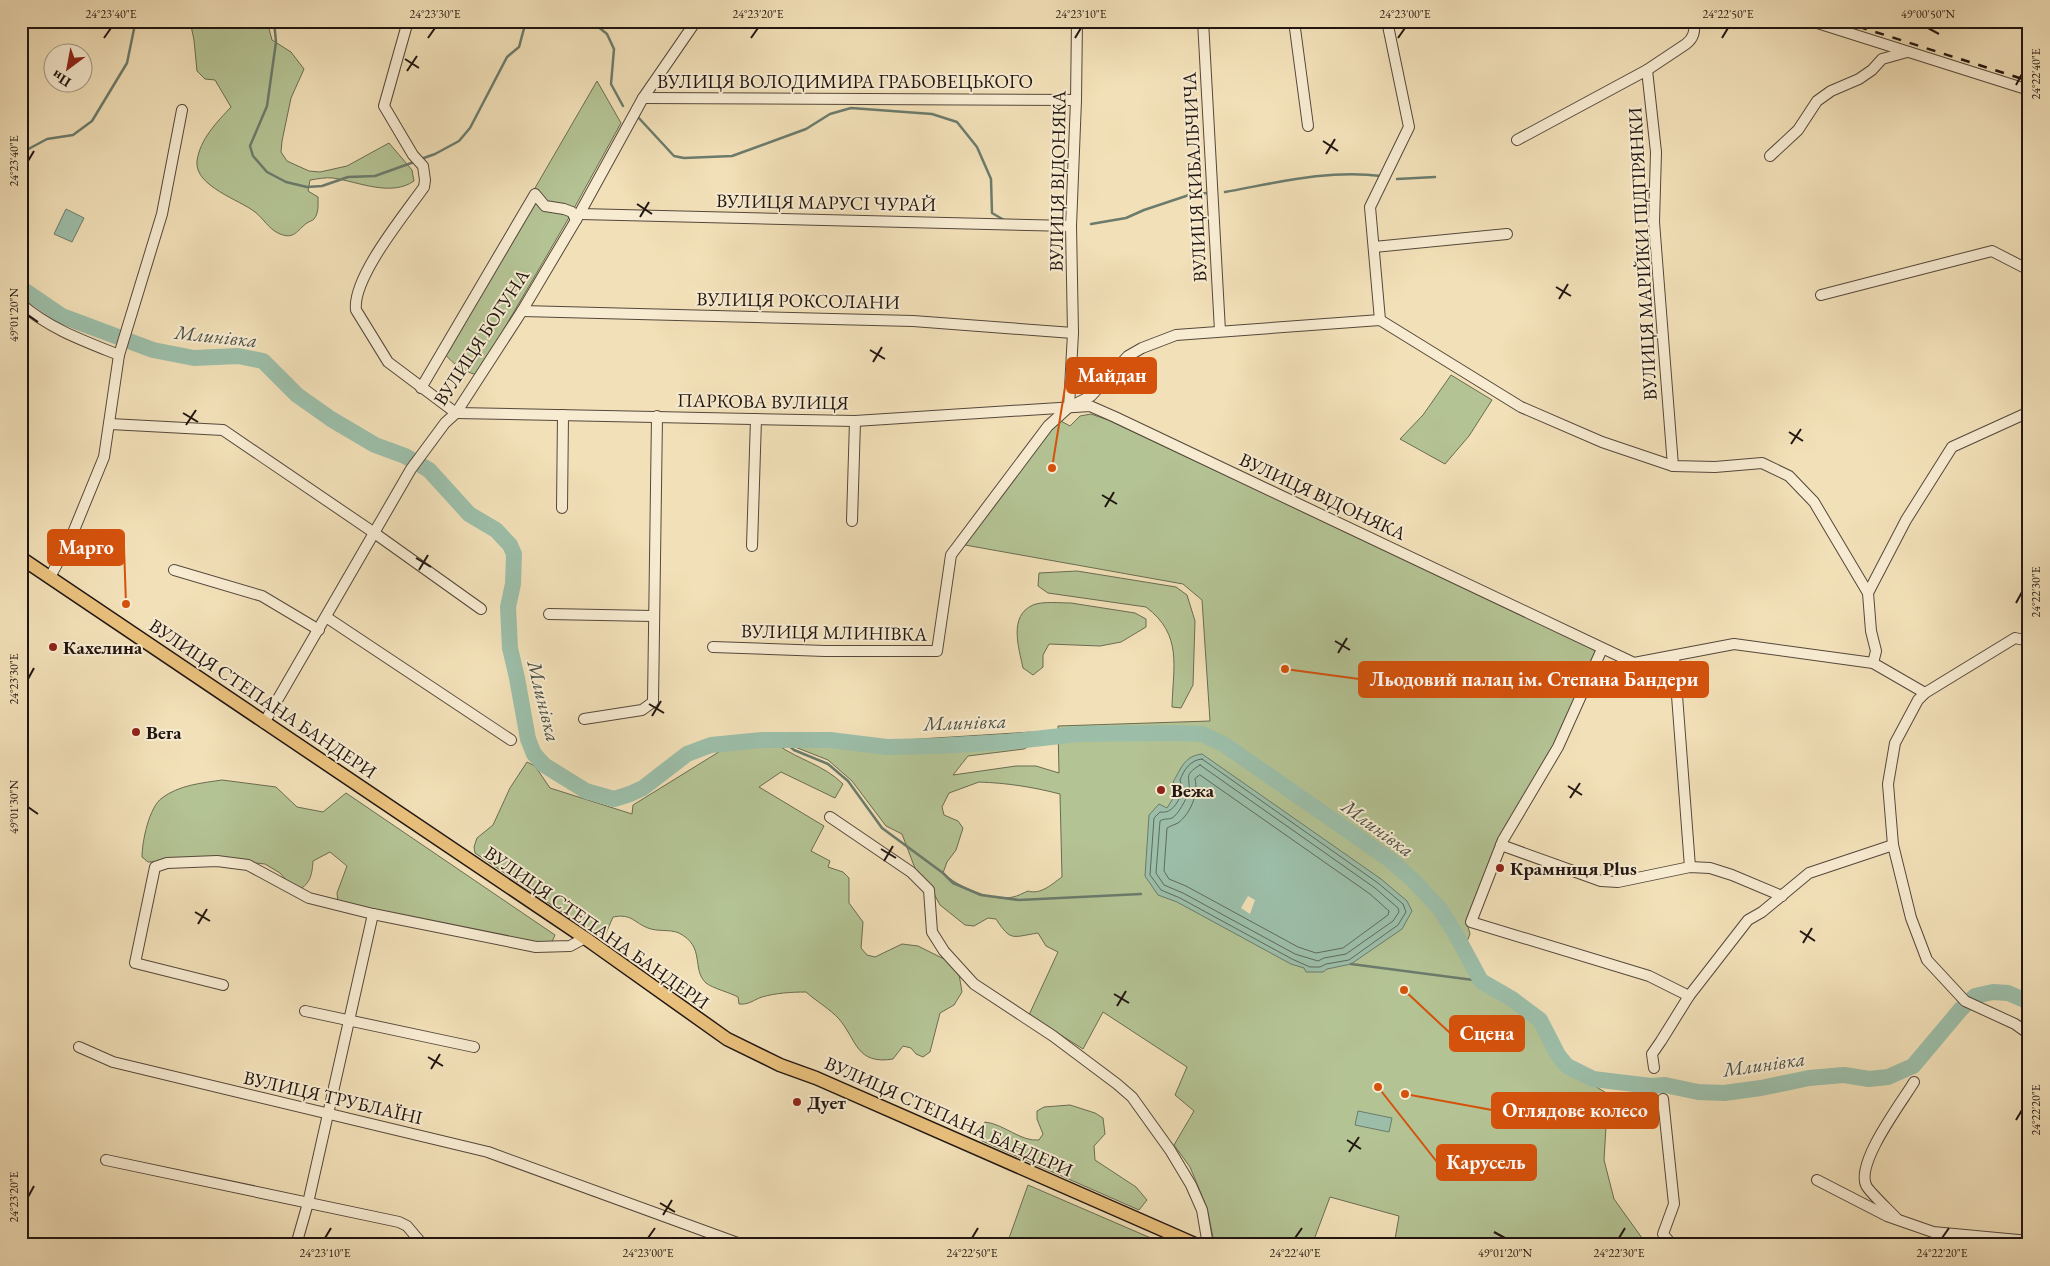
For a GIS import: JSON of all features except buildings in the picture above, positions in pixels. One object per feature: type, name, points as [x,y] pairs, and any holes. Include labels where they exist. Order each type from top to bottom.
[{"type":"main road","name":"ВУЛИЦЯ СТЕПАНА БАНДЕРИ","points":[[21,558],[110,616],[264,723],[585,938],[727,1039],[780,1065],[816,1078],[1196,1245]]},
{"type":"street","points":[[408,21],[384,106],[413,155],[423,166],[424,187],[371,264],[355,302],[356,310],[388,362],[456,413]]},
{"type":"street","name":"ВУЛИЦЯ БОГУНА","points":[[264,723],[319,630],[373,532],[420,454],[445,423],[456,413],[522,311],[578,217],[643,98],[696,21]]},
{"type":"street","name":"ВУЛИЦЯ ВІДОНЯКА","points":[[1077,21],[1071,226],[1073,333],[1069,407],[1090,406],[1115,416],[1634,664],[1734,644],[1873,663],[1925,693]]},
{"type":"street","name":"ВУЛИЦЯ КИБАЛЬЧИЧА","points":[[1203,21],[1220,331]]},
{"type":"street","points":[[1294,21],[1308,126]]},
{"type":"street","points":[[1380,320],[1370,207],[1409,127],[1386,21]]},
{"type":"street","points":[[1517,140],[1647,70],[1691,40],[1695,31],[1694,21]]},
{"type":"street","points":[[1811,21],[2029,90]]},
{"type":"street","points":[[1876,42],[1882,59]]},
{"type":"street","points":[[1770,156],[1798,130],[1818,101],[1831,91],[1859,79],[1872,70],[1882,59],[1908,51]]},
{"type":"street","name":"ВУЛИЦЯ МАРІЙКИ ПІДГІРЯНКИ","points":[[1647,70],[1656,152],[1654,222],[1673,466]]},
{"type":"street","name":"ВУЛИЦЯ ВОЛОДИМИРА ГРАБОВЕЦЬКОГО","points":[[643,98],[1076,100]]},
{"type":"street","points":[[50,577],[70,540],[104,457],[120,351],[162,214],[182,110]]},
{"type":"street","points":[[421,388],[535,194],[545,206],[564,209],[578,217]]},
{"type":"street","name":"ВУЛИЦЯ МАРУСІ ЧУРАЙ","points":[[578,217],[1071,226]]},
{"type":"street","points":[[1374,247],[1507,234]]},
{"type":"street","points":[[1821,295],[1992,251],[2029,270]]},
{"type":"street","points":[[21,304],[36,317],[52,327],[120,351]]},
{"type":"street","name":"ВУЛИЦЯ РОКСОЛАНИ","points":[[522,311],[913,321],[1073,333]]},
{"type":"street","points":[[1069,407],[1091,396],[1128,356],[1142,348],[1176,335],[1380,320],[1521,407],[1602,442],[1673,466],[1715,467],[1762,462],[1789,476],[1814,502],[1868,593],[1871,631],[1876,651],[1873,663]]},
{"type":"street","name":"ПАРКОВА ВУЛИЦЯ","points":[[456,413],[855,421],[1069,407]]},
{"type":"street","name":"ВУЛИЦЯ МЛИНІВКА","points":[[713,648],[937,651],[951,555],[1048,426],[1069,407]]},
{"type":"street","points":[[1868,593],[1906,520],[1952,447],[2029,412]]},
{"type":"street","points":[[562,508],[563,415]]},
{"type":"street","points":[[584,718],[642,710],[653,702],[657,416]]},
{"type":"street","points":[[752,546],[756,419]]},
{"type":"street","points":[[852,521],[855,421]]},
{"type":"street","points":[[110,424],[223,430],[373,532],[481,609]]},
{"type":"street","points":[[174,570],[262,596],[319,630]]},
{"type":"street","points":[[549,614],[653,616]]},
{"type":"street","points":[[326,617],[510,740]]},
{"type":"street","points":[[2029,641],[2015,638],[1925,693],[1918,700],[1896,743],[1888,784],[1893,845],[1911,918],[1927,960],[1965,1000],[2015,1024],[2029,1034]]},
{"type":"street","points":[[1602,649],[1558,747],[1501,845],[1471,922],[1649,976],[1690,996]]},
{"type":"street","points":[[1674,656],[1690,867]]},
{"type":"street","points":[[830,817],[911,872],[929,890],[932,932],[955,964],[974,984],[1066,1046],[1132,1097],[1166,1143],[1191,1185],[1202,1210],[1208,1245]]},
{"type":"street","points":[[1501,845],[1601,881],[1618,882],[1690,867],[1710,868],[1732,874],[1782,896]]},
{"type":"street","points":[[1654,1068],[1652,1054],[1690,996],[1748,920],[1782,896],[1809,873],[1893,845]]},
{"type":"street","points":[[223,985],[135,963],[155,867],[167,863],[217,861],[248,865],[309,898],[374,914],[536,947],[570,946],[585,938]]},
{"type":"street","points":[[296,1245],[308,1203],[348,1020],[374,914]]},
{"type":"street","points":[[305,1010],[474,1047]]},
{"type":"street","name":"ВУЛИЦЯ ТРУБЛАЇНІ","points":[[79,1047],[113,1062],[327,1115],[488,1152],[744,1245]]},
{"type":"street","points":[[1900,1221],[1866,1185],[1865,1174],[1867,1162],[1876,1142],[1914,1082]]},
{"type":"street","points":[[1663,1099],[1674,1204],[1663,1234],[1672,1245]]},
{"type":"street","points":[[106,1160],[398,1222],[407,1226],[423,1245]]},
{"type":"street","points":[[1817,1180],[1900,1221],[1933,1232],[2029,1241]]},
{"type":"shaded area","points":[[190,21],[267,21],[272,40],[291,52],[304,69],[291,98],[282,141],[281,152],[287,161],[309,171],[320,172],[347,166],[389,143],[412,170],[414,181],[405,186],[385,188],[333,178],[310,180],[308,191],[318,197],[316,217],[288,236],[275,231],[248,207],[210,185],[198,170],[197,161],[199,153],[205,138],[231,107],[215,80],[205,79],[197,71]]},
{"type":"shaded area","points":[[597,81],[621,123],[567,221],[477,375],[467,372],[445,354],[535,194],[535,188]]},
{"type":"shaded area","points":[[1451,375],[1492,400],[1469,436],[1445,464],[1400,439],[1423,415]]},
{"type":"shaded area","points":[[1091,414],[1108,420],[1597,651],[1553,748],[1467,923],[1470,934],[1466,944],[1488,990],[1536,1023],[1562,1066],[1608,1094],[1604,1160],[1614,1199],[1647,1245],[1394,1245],[1399,1216],[1330,1197],[1312,1245],[1220,1245],[1214,1242],[1207,1208],[1190,1167],[1174,1145],[1194,1111],[1175,1095],[1187,1067],[1103,1012],[1083,1049],[1029,1015],[1058,952],[1046,946],[1038,933],[1017,936],[1009,935],[996,919],[988,918],[974,926],[965,925],[940,905],[932,890],[916,871],[902,834],[886,826],[852,781],[828,760],[795,747],[793,744],[832,744],[878,751],[888,741],[1031,732],[1031,745],[1024,749],[968,756],[953,775],[1016,766],[1036,766],[1059,773],[1058,726],[1210,721],[1202,600],[1183,584],[965,545],[1049,429],[1059,420],[1070,426],[1080,416]],"holes":[[[979,782],[1040,789],[1060,794],[1062,877],[1046,888],[1033,892],[1028,891],[1013,897],[995,897],[966,888],[943,873],[947,862],[956,850],[963,828],[958,821],[944,815],[942,807],[949,793]]]},
{"type":"shaded area","points":[[1077,571],[1176,587],[1187,595],[1195,621],[1193,685],[1181,708],[1172,707],[1174,665],[1171,640],[1158,618],[1146,607],[1048,593],[1038,586],[1039,573]]},
{"type":"shaded area","points":[[1071,603],[1135,613],[1146,619],[1146,627],[1121,642],[1100,646],[1049,644],[1043,655],[1043,667],[1033,675],[1023,668],[1021,660],[1017,633],[1020,617],[1025,610],[1033,605]]},
{"type":"shaded area","points":[[778,745],[820,767],[843,784],[835,798],[781,772],[759,787],[824,826],[811,851],[830,861],[828,867],[843,872],[849,878],[849,903],[863,922],[861,948],[867,955],[875,957],[902,944],[918,946],[948,961],[959,974],[962,992],[954,1005],[940,1013],[930,1052],[923,1057],[916,1054],[911,1048],[903,1046],[893,1059],[881,1060],[864,1055],[839,1019],[806,992],[773,995],[739,1004],[738,997],[706,983],[699,971],[692,945],[679,933],[652,929],[643,926],[629,917],[619,916],[613,917],[603,940],[475,853],[474,847],[477,838],[493,825],[510,788],[527,762],[535,766],[550,788],[632,814],[633,805],[722,750]]},
{"type":"shaded area","points":[[222,780],[276,787],[297,807],[323,812],[346,793],[555,935],[550,946],[338,903],[337,893],[347,866],[330,852],[313,861],[312,871],[307,883],[296,891],[280,873],[265,864],[221,859],[148,862],[142,857],[143,843],[150,817],[153,809],[162,798],[183,787]]},
{"type":"shaded area","points":[[1070,1105],[1095,1113],[1103,1118],[1105,1134],[1094,1146],[1095,1160],[1136,1187],[1147,1200],[1139,1210],[982,1141],[981,1127],[985,1122],[992,1123],[1019,1136],[1039,1140],[1043,1134],[1037,1119],[1037,1111],[1044,1107]]},
{"type":"shaded area","points":[[1028,1185],[1167,1245],[1071,1245],[1071,1240],[1061,1238],[1058,1245],[1040,1245],[1039,1242],[1023,1238],[1021,1243],[1008,1241]]},
{"type":"water","points":[[66,209],[84,218],[72,242],[54,234]]},
{"type":"water","points":[[1202,754],[1381,879],[1407,901],[1412,911],[1402,929],[1351,964],[1327,969],[1323,972],[1306,972],[1304,968],[1291,964],[1177,902],[1158,895],[1145,876],[1149,815],[1159,804],[1167,808],[1179,789],[1173,782],[1181,768],[1191,757]]},
{"type":"water","points":[[1358,1111],[1392,1118],[1389,1132],[1355,1125]]},
{"type":"pier","points":[[1248,896],[1255,900],[1250,914],[1241,908]]},
{"type":"waterway","points":[[21,153],[47,139],[73,135],[92,121],[127,63],[134,29],[138,21]]},
{"type":"waterway","points":[[274,21],[276,42],[267,106],[250,146],[253,156],[267,172],[286,182],[307,187],[322,186],[348,177],[375,176],[414,162]]},
{"type":"waterway","points":[[421,159],[459,141],[470,128],[507,57],[519,47],[526,21]]},
{"type":"waterway","points":[[591,21],[607,34],[614,49],[611,84],[623,106]]},
{"type":"waterway","points":[[637,116],[674,156],[684,158],[732,156],[806,129],[830,114],[851,108],[932,114],[957,122],[977,147],[991,179],[992,213],[1004,220]]},
{"type":"waterway","points":[[1225,192],[1302,178],[1342,174],[1381,176]]},
{"type":"waterway","points":[[1397,179],[1435,177]]},
{"type":"waterway","points":[[1091,224],[1126,218],[1192,194],[1208,193]]},
{"type":"waterway","name":"Млинівка","points":[[21,288],[62,316],[153,350],[194,358],[238,356],[263,361],[297,395],[331,419],[375,445],[405,456],[429,470],[469,514],[496,530],[510,545],[514,554],[513,584],[508,607],[510,648],[528,739],[534,754],[544,765],[586,791],[614,799],[643,788],[687,754],[711,745],[762,740],[830,740],[887,747],[1007,742],[1079,734],[1202,734],[1225,745],[1390,860],[1413,880],[1440,909],[1481,981],[1512,999],[1540,1020],[1558,1055],[1567,1066],[1593,1079],[1651,1086],[1665,1085],[1698,1092],[1724,1093],[1761,1088],[1809,1078],[1844,1075],[1869,1079],[1888,1077],[1913,1066],[1961,1009],[1975,996],[1993,992],[2008,993],[2029,1002]]},
{"type":"waterway","points":[[781,739],[794,750],[828,764],[848,781],[882,828],[943,873],[953,883],[981,895],[1019,900],[1141,894]]},
{"type":"waterway","points":[[1351,964],[1481,981]]},
{"type":"railway","points":[[1841,21],[2029,81]]},
{"type":"place","name":"Майдан","points":[[1052,468]]},
{"type":"place","name":"Марго","points":[[126,604]]},
{"type":"place","name":"Кахелина","points":[[53,647]]},
{"type":"place","name":"Льодовий палац ім. Степана Бандери","points":[[1285,669]]},
{"type":"place","name":"Вега","points":[[136,732]]},
{"type":"place","name":"Вежа","points":[[1161,790]]},
{"type":"place","name":"Крамниця Plus","points":[[1500,868]]},
{"type":"place","name":"Сцена","points":[[1404,990]]},
{"type":"place","name":"Карусель","points":[[1378,1087]]},
{"type":"place","name":"Оглядове колесо","points":[[1405,1094]]},
{"type":"place","name":"Дует","points":[[797,1102]]}]
